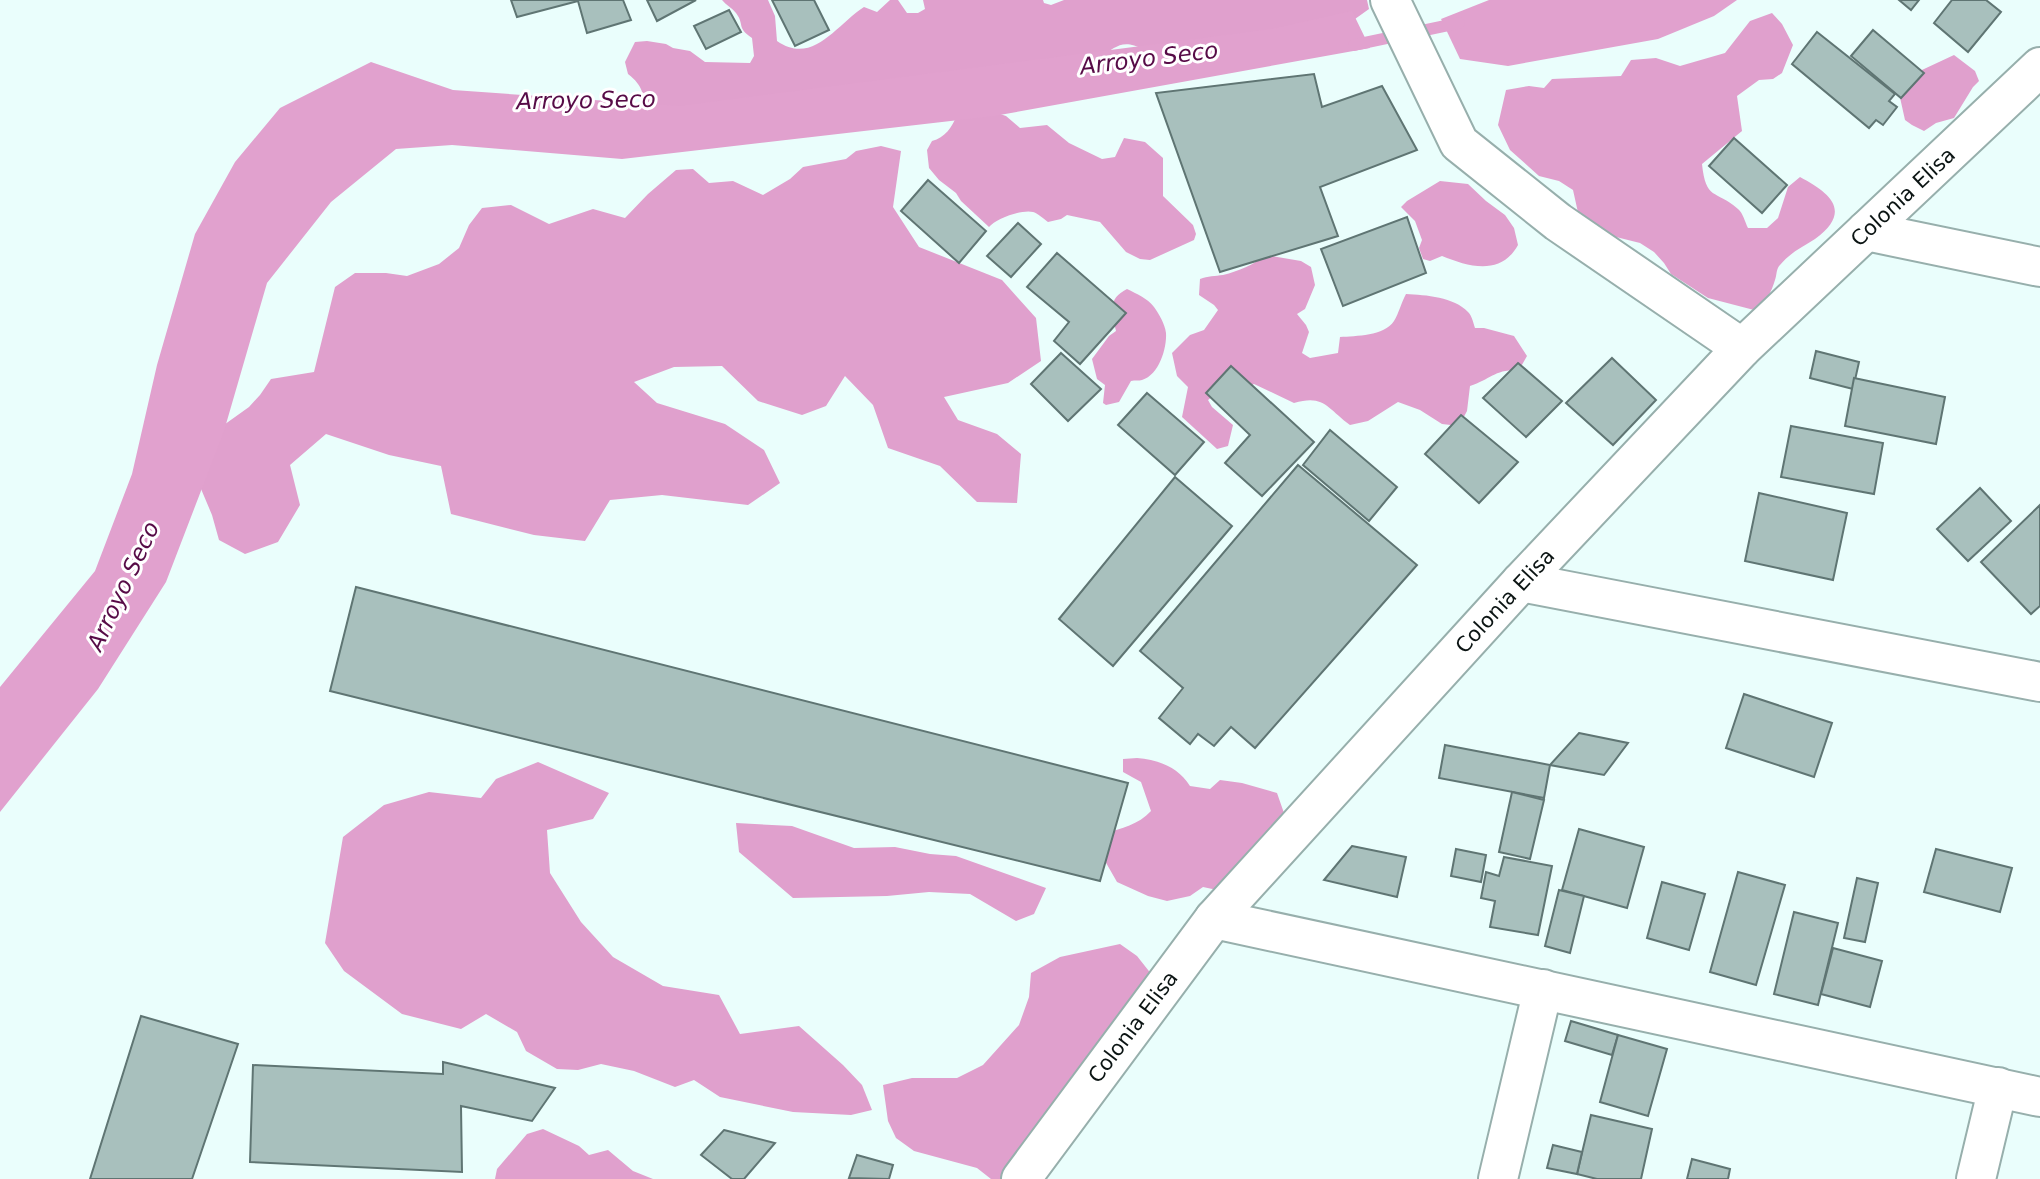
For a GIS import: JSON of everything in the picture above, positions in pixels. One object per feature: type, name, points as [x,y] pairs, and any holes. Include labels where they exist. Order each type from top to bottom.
[{"type":"street","points":[[1390,0],[1459,143],[1558,222],[1742,348]]},
{"type":"street","name":"Colonia Elisa","points":[[1021,1179],[1214,919],[1521,582],[1742,348],[2040,67]]},
{"type":"street","points":[[1866,231],[2040,267]]},
{"type":"street","points":[[1521,582],[2040,682]]},
{"type":"street","points":[[1214,919],[2040,1097]]},
{"type":"street","points":[[1498,1179],[1543,989]]},
{"type":"street","points":[[1976,1179],[1998,1087]]},
{"type":"shaded area","points":[[722,0],[768,0],[775,16],[777,41],[802,49],[824,40],[864,7],[877,12],[890,0],[898,0],[907,13],[918,13],[925,9],[923,0],[1043,0],[1051,5],[1064,0],[1367,0],[1369,9],[1348,24],[1144,50],[1125,44],[1098,58],[649,113],[640,87],[628,74],[625,62],[635,42],[666,44],[690,51],[705,62],[750,63],[754,56],[752,38],[742,28],[736,13]]},
{"type":"shaded area","points":[[1772,13],[1782,24],[1793,45],[1782,73],[1773,79],[1759,80],[1737,96],[1742,131],[1702,164],[1706,184],[1713,193],[1740,211],[1748,228],[1767,228],[1778,218],[1788,187],[1800,177],[1828,196],[1835,211],[1833,220],[1826,229],[1779,267],[1770,293],[1754,310],[1708,298],[1671,274],[1654,252],[1640,243],[1608,235],[1579,217],[1573,190],[1559,181],[1539,176],[1510,150],[1498,125],[1506,90],[1529,86],[1544,88],[1552,79],[1621,76],[1631,60],[1656,58],[1680,66],[1725,53],[1750,21]]},
{"type":"shaded area","points":[[1954,55],[1975,71],[1979,81],[1954,118],[1936,123],[1924,131],[1905,120],[1899,93],[1909,76]]},
{"type":"shaded area","points":[[982,108],[1006,116],[1020,128],[1047,125],[1069,143],[1102,159],[1115,157],[1124,138],[1145,142],[1163,158],[1163,196],[1193,225],[1196,234],[1194,240],[1150,260],[1140,259],[1126,252],[1100,222],[1067,215],[1048,222],[1028,211],[1003,218],[989,227],[929,168],[927,150],[932,141],[948,131],[957,115]]},
{"type":"shaded area","points":[[881,146],[901,151],[893,207],[919,247],[1002,280],[1036,318],[1041,361],[1008,383],[944,397],[958,420],[997,434],[1021,454],[1017,503],[977,502],[940,466],[888,448],[873,405],[845,376],[826,406],[802,415],[758,401],[722,366],[674,367],[634,382],[657,403],[725,424],[764,450],[780,483],[748,505],[662,495],[610,500],[585,541],[534,535],[451,514],[441,466],[389,455],[326,434],[290,465],[300,505],[278,542],[245,554],[219,540],[196,477],[214,432],[249,407],[271,379],[314,372],[335,287],[355,273],[407,276],[439,264],[459,248],[469,225],[482,208],[511,205],[549,224],[593,209],[625,218],[676,170],[693,169],[709,183],[733,181],[763,195],[790,179],[803,167],[846,159],[856,151]]},
{"type":"shaded area","points":[[1440,181],[1468,184],[1505,215],[1514,228],[1518,245],[1511,255],[1494,265],[1484,266],[1473,266],[1442,256],[1430,261],[1423,259],[1419,248],[1422,240],[1415,221],[1401,207]]},
{"type":"shaded area","points":[[1266,255],[1301,261],[1311,267],[1315,285],[1305,309],[1297,314],[1309,332],[1302,353],[1310,358],[1338,353],[1340,337],[1384,330],[1396,318],[1406,294],[1431,296],[1455,303],[1469,314],[1475,328],[1514,336],[1527,356],[1519,370],[1498,373],[1470,386],[1467,411],[1459,426],[1442,424],[1420,410],[1398,402],[1368,421],[1350,425],[1319,402],[1312,400],[1294,403],[1254,384],[1244,389],[1223,388],[1208,400],[1212,407],[1233,425],[1228,446],[1217,449],[1182,417],[1188,387],[1177,376],[1172,353],[1190,335],[1204,330],[1218,310],[1199,295],[1200,279],[1235,272]]},
{"type":"shaded area","points":[[1127,289],[1151,304],[1162,319],[1165,346],[1153,373],[1142,380],[1131,381],[1119,402],[1106,405],[1103,403],[1105,385],[1097,379],[1092,359],[1116,331],[1112,307],[1116,297]]},
{"type":"shaded area","points":[[1137,758],[1167,766],[1180,774],[1190,786],[1210,789],[1220,780],[1277,793],[1284,813],[1265,854],[1217,890],[1203,887],[1190,896],[1167,901],[1117,882],[1105,861],[1104,834],[1135,823],[1151,811],[1141,782],[1123,772],[1123,759]]},
{"type":"shaded area","points":[[538,762],[609,793],[593,819],[547,830],[550,873],[581,922],[613,957],[663,986],[719,995],[740,1034],[799,1026],[862,1085],[872,1110],[851,1115],[793,1112],[720,1097],[694,1080],[675,1087],[634,1071],[601,1064],[578,1070],[557,1069],[526,1051],[517,1032],[486,1014],[461,1029],[402,1014],[344,971],[325,943],[343,837],[384,805],[429,792],[481,798],[496,779]]},
{"type":"shaded area","points":[[736,823],[792,826],[854,848],[895,847],[956,856],[1046,888],[1034,914],[1016,921],[970,894],[929,892],[887,896],[793,898],[739,852]]},
{"type":"shaded area","points":[[1120,944],[1137,956],[1152,975],[1010,1179],[991,1179],[977,1168],[914,1151],[896,1138],[888,1121],[883,1085],[912,1078],[957,1078],[983,1065],[1019,1025],[1029,997],[1031,973],[1060,957]]},
{"type":"shaded area","points":[[543,1129],[579,1146],[589,1155],[608,1150],[633,1171],[653,1179],[495,1179],[497,1169],[527,1134]]},
{"type":"water","points":[[1489,0],[1737,0],[1714,16],[1658,39],[1508,66],[1460,59],[1441,19]]},
{"type":"water","points":[[1352,11],[1370,48],[994,116],[622,159],[452,145],[396,149],[331,202],[267,283],[224,431],[166,582],[98,689],[0,812],[0,687],[95,571],[132,474],[157,365],[195,234],[235,162],[280,108],[371,62],[453,90],[680,106],[1272,29]]},
{"type":"building","points":[[511,0],[623,0],[631,20],[587,33],[578,1],[517,17]]},
{"type":"building","points":[[647,0],[696,0],[657,21]]},
{"type":"building","points":[[772,0],[814,0],[829,30],[795,46]]},
{"type":"building","points":[[1899,0],[1919,0],[1911,10]]},
{"type":"building","points":[[1952,0],[1986,0],[2001,12],[1968,52],[1934,23]]},
{"type":"building","points":[[729,10],[741,32],[706,49],[694,26]]},
{"type":"building","points":[[1873,30],[1924,73],[1901,98],[1851,56]]},
{"type":"building","points":[[1817,32],[1895,94],[1889,101],[1897,107],[1883,125],[1876,120],[1869,128],[1792,64]]},
{"type":"building","points":[[1314,74],[1322,107],[1382,86],[1417,150],[1320,187],[1338,236],[1220,272],[1156,93]]},
{"type":"building","points":[[1734,138],[1787,185],[1762,213],[1709,166]]},
{"type":"building","points":[[928,180],[986,231],[959,263],[901,211]]},
{"type":"building","points":[[1407,217],[1426,273],[1343,306],[1321,249]]},
{"type":"building","points":[[1018,223],[1041,244],[1011,277],[987,256]]},
{"type":"building","points":[[1057,253],[1126,313],[1080,364],[1054,341],[1069,322],[1027,287]]},
{"type":"building","points":[[1816,351],[1859,362],[1853,389],[1810,378]]},
{"type":"building","points":[[1061,353],[1101,389],[1068,421],[1031,384]]},
{"type":"building","points":[[1612,358],[1656,400],[1613,445],[1566,403]]},
{"type":"building","points":[[1518,363],[1562,401],[1526,437],[1483,398]]},
{"type":"building","points":[[1231,366],[1314,442],[1262,496],[1225,463],[1250,435],[1206,393]]},
{"type":"building","points":[[1854,378],[1945,397],[1936,444],[1845,426]]},
{"type":"building","points":[[1147,393],[1204,442],[1175,475],[1118,425]]},
{"type":"building","points":[[1461,415],[1518,462],[1479,503],[1425,454]]},
{"type":"building","points":[[1791,426],[1883,443],[1874,494],[1781,477]]},
{"type":"building","points":[[1330,430],[1397,487],[1369,521],[1303,465]]},
{"type":"building","points":[[1298,465],[1417,565],[1255,748],[1231,727],[1214,746],[1198,734],[1190,744],[1159,718],[1183,688],[1140,651]]},
{"type":"building","points":[[1175,477],[1232,526],[1113,666],[1059,619]]},
{"type":"building","points":[[1980,488],[2011,521],[1968,561],[1937,529]]},
{"type":"building","points":[[1759,493],[1847,513],[1833,580],[1745,561]]},
{"type":"building","points":[[2040,505],[2040,606],[2031,614],[1981,562]]},
{"type":"building","points":[[356,587],[1128,783],[1100,881],[330,691]]},
{"type":"building","points":[[1744,694],[1832,723],[1814,777],[1726,748]]},
{"type":"building","points":[[1579,733],[1628,743],[1604,775],[1550,765]]},
{"type":"building","points":[[1445,745],[1550,765],[1544,798],[1439,778]]},
{"type":"building","points":[[1512,792],[1544,800],[1530,859],[1499,852]]},
{"type":"building","points":[[1579,829],[1644,847],[1627,908],[1562,890]]},
{"type":"building","points":[[1352,846],[1406,857],[1397,897],[1324,880]]},
{"type":"building","points":[[1456,849],[1486,855],[1481,882],[1451,876]]},
{"type":"building","points":[[1936,849],[2012,868],[2000,912],[1924,892]]},
{"type":"building","points":[[1504,857],[1552,866],[1538,935],[1490,927],[1495,901],[1481,898],[1486,872],[1499,876]]},
{"type":"building","points":[[1738,872],[1785,885],[1756,985],[1710,972]]},
{"type":"building","points":[[1857,878],[1878,883],[1865,942],[1844,938]]},
{"type":"building","points":[[1662,882],[1705,894],[1689,950],[1647,938]]},
{"type":"building","points":[[1559,890],[1584,896],[1570,953],[1545,946]]},
{"type":"building","points":[[1794,912],[1838,923],[1818,1005],[1774,994]]},
{"type":"building","points":[[1833,948],[1882,961],[1870,1007],[1821,994]]},
{"type":"building","points":[[141,1016],[238,1044],[192,1179],[90,1179]]},
{"type":"building","points":[[1571,1021],[1618,1035],[1612,1055],[1565,1041]]},
{"type":"building","points":[[1618,1035],[1667,1049],[1648,1116],[1600,1102]]},
{"type":"building","points":[[443,1062],[555,1088],[532,1121],[461,1106],[462,1172],[250,1162],[253,1065],[443,1074]]},
{"type":"building","points":[[1591,1115],[1652,1129],[1641,1179],[1597,1179],[1577,1174]]},
{"type":"building","points":[[724,1130],[775,1143],[744,1179],[732,1179],[701,1155]]},
{"type":"building","points":[[1553,1145],[1582,1152],[1577,1174],[1547,1168]]},
{"type":"building","points":[[857,1155],[893,1165],[889,1179],[849,1178]]},
{"type":"building","points":[[1692,1159],[1730,1169],[1728,1179],[1687,1179]]},
{"type":"waterway","name":"Arroyo Seco","points":[[1354,45],[1459,23]]}]
